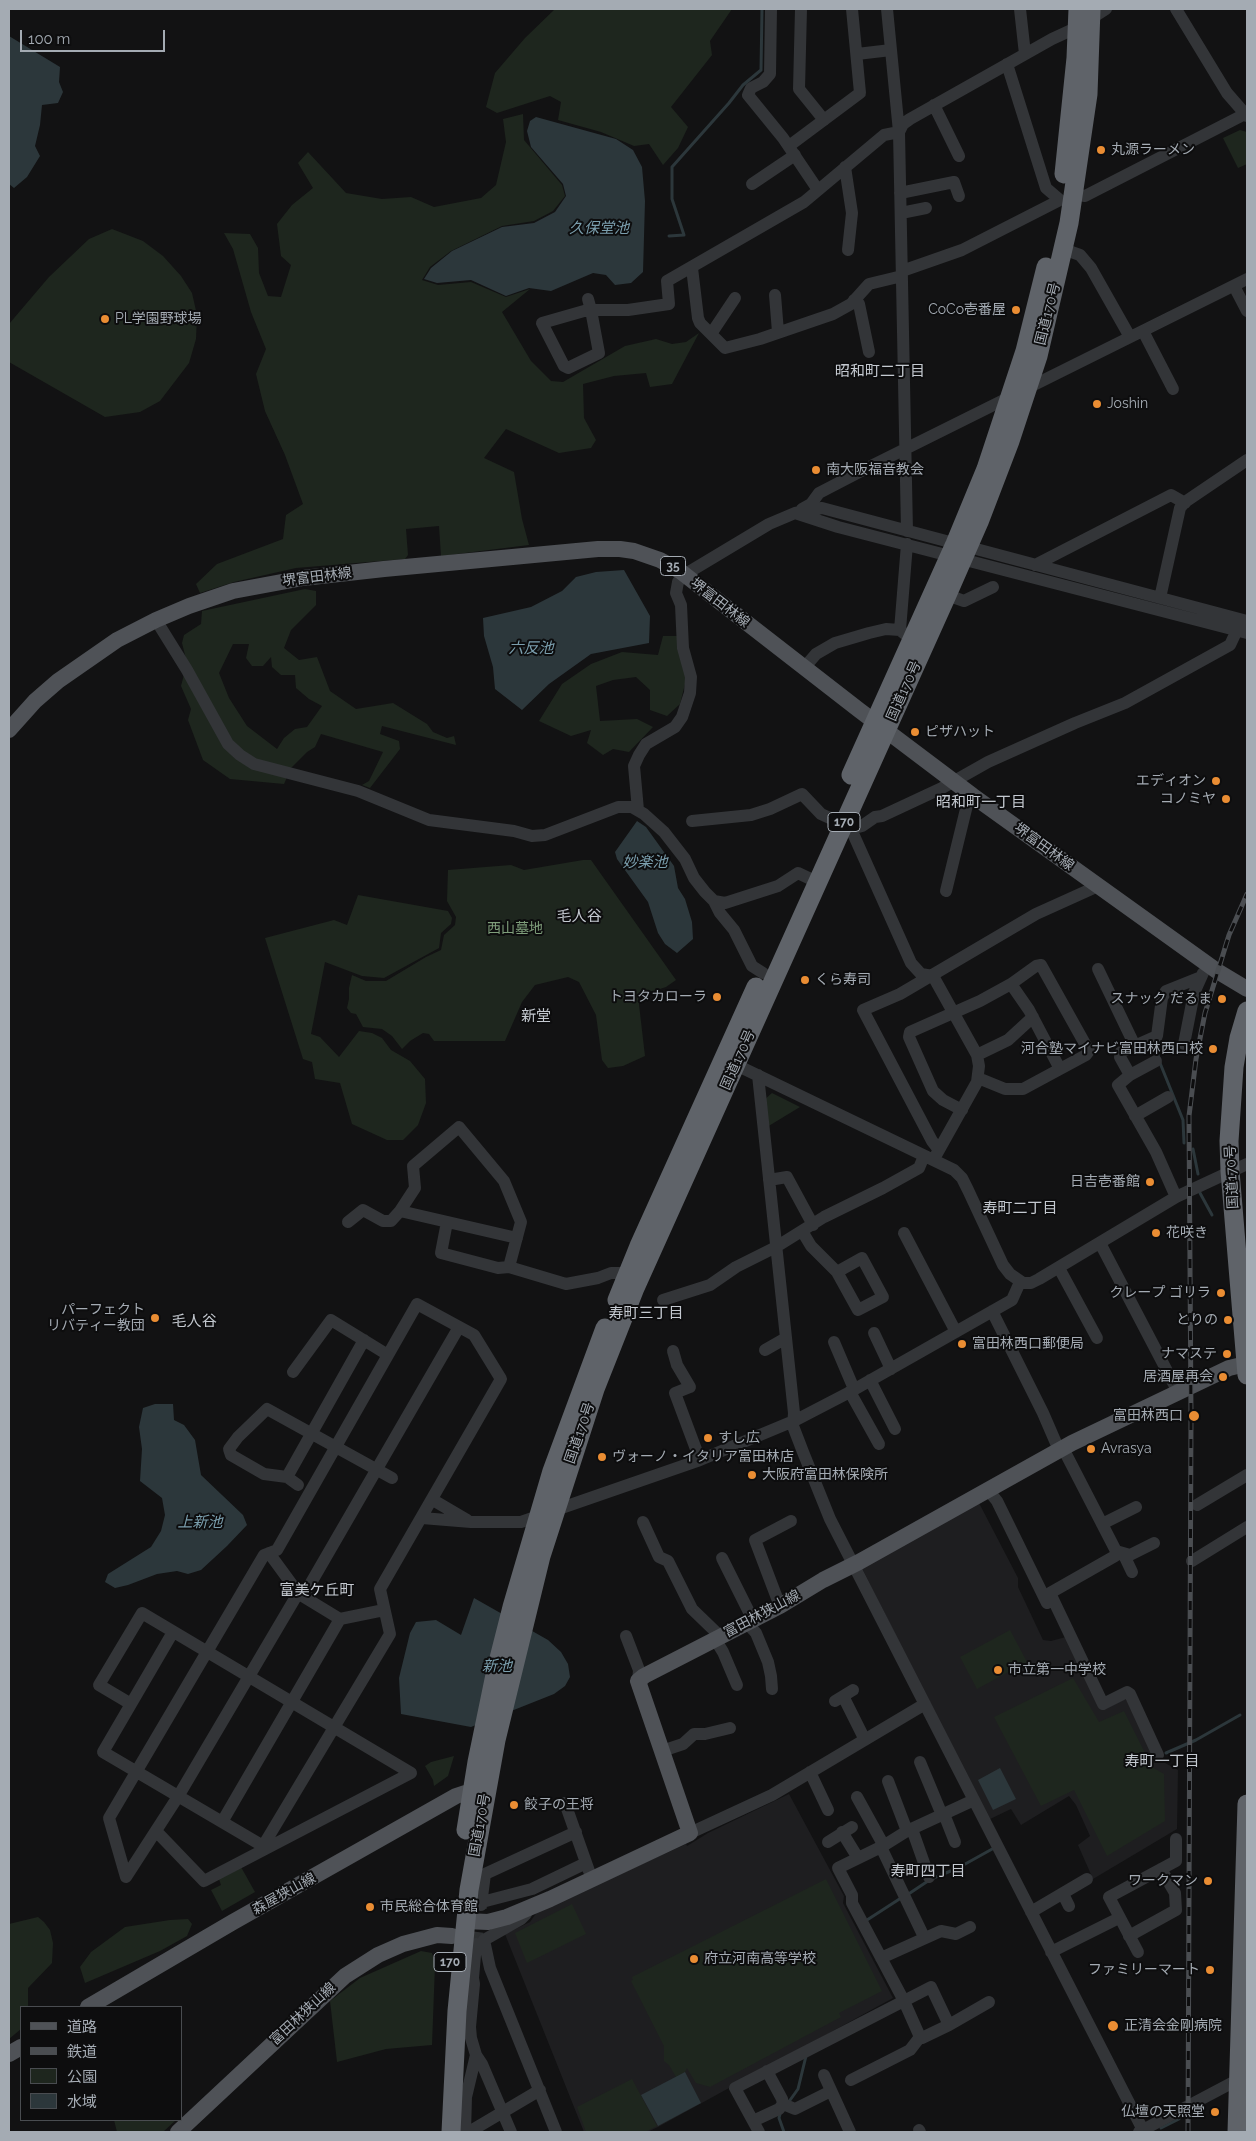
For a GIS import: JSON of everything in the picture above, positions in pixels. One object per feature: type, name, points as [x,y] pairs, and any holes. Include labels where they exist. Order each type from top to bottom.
[{"type":"highway","name":"国道170号","points":[[730,1061],[763,973],[811,879],[842,824],[880,726],[906,635],[959,551],[998,474],[1042,338],[1063,249],[1073,95],[1089,14]]},
{"type":"highway","name":"国道170号","points":[[880,726],[947,595],[959,551],[1010,398],[1066,197]]},
{"type":"highway","name":"国道170号","points":[[439,2132],[444,2030],[452,1936],[496,1707],[518,1612],[584,1383],[811,879]]},
{"type":"highway","name":"国道170号","points":[[1246,1360],[1239,1167],[1230,1121],[1234,1067],[1239,1038],[1247,1011]]},
{"type":"highway","name":"国道170号","points":[[451,2132],[457,2011],[479,1795]]},
{"type":"highway","points":[[1237,2132],[1243,2077],[1247,1804]]},
{"type":"main road","name":"堺富田林線","points":[[9,730],[35,701],[84,661],[117,640],[156,620],[224,594],[267,583],[384,569],[598,549],[620,549],[650,555],[670,565],[684,575],[954,782],[1098,886],[1205,971],[1247,989]]},
{"type":"main road","name":"富田林狭山線","points":[[638,1681],[717,1637],[780,1606],[1059,1450],[1246,1360]]},
{"type":"main road","points":[[466,1921],[488,1922],[526,1909],[690,1833],[638,1681]]},
{"type":"main road","name":"森屋狭山線","points":[[90,2006],[233,1922],[456,1796],[479,1795]]},
{"type":"main road","name":"富田林狭山線","points":[[178,2132],[344,1976],[378,1955],[403,1944],[437,1936],[452,1936]]},
{"type":"main road","points":[[9,2054],[20,2047]]},
{"type":"street","points":[[771,9],[770,74],[762,82],[751,88],[748,95],[792,151],[818,190]]},
{"type":"street","points":[[801,9],[799,89],[824,120]]},
{"type":"street","points":[[752,184],[792,151],[824,120],[860,93],[852,9]]},
{"type":"street","points":[[804,668],[816,654],[835,643],[886,629],[906,635],[907,538],[899,132],[887,9]]},
{"type":"street","points":[[1020,9],[1025,54]]},
{"type":"street","points":[[692,268],[698,318],[711,334],[725,348],[760,339],[842,310],[869,284],[902,274],[962,250],[1066,197],[1085,196],[1247,114],[1227,93],[1176,9]]},
{"type":"street","points":[[899,132],[903,124],[1025,54],[1089,14]]},
{"type":"street","points":[[856,54],[891,50]]},
{"type":"street","points":[[1007,64],[1046,188],[1066,197]]},
{"type":"street","points":[[934,105],[959,156]]},
{"type":"street","points":[[590,305],[599,353],[568,368],[564,366],[542,323],[584,310],[590,305],[628,310],[669,304],[668,281],[804,202],[884,135],[899,132]]},
{"type":"street","points":[[845,167],[852,212],[848,250]]},
{"type":"street","points":[[900,193],[954,182],[959,196]]},
{"type":"street","points":[[900,213],[926,208]]},
{"type":"street","points":[[1063,249],[1080,255],[1090,268],[1130,337]]},
{"type":"street","points":[[638,810],[634,766],[638,755],[646,744],[675,726],[682,717],[690,693],[691,677],[683,648],[681,605],[676,586],[684,575],[769,524],[811,504],[819,493],[1247,279]]},
{"type":"street","points":[[1234,286],[1247,311]]},
{"type":"street","points":[[775,295],[778,332]]},
{"type":"street","points":[[711,334],[735,298]]},
{"type":"street","points":[[854,300],[859,304],[869,352]]},
{"type":"street","points":[[1143,331],[1173,389]]},
{"type":"street","points":[[1160,598],[1180,508],[1247,460]]},
{"type":"street","points":[[1035,565],[1171,495],[1185,503]]},
{"type":"street","points":[[692,821],[751,816],[802,794],[821,814],[842,824],[862,826],[875,817],[882,816],[954,782],[988,762],[1075,723],[1125,704],[1230,645],[1242,632],[959,551],[907,538],[822,508],[795,513]]},
{"type":"street","points":[[959,551],[1035,565],[1247,621]]},
{"type":"street","points":[[947,595],[964,601],[993,587]]},
{"type":"street","points":[[156,620],[187,670],[228,744],[254,764],[358,791],[429,820],[514,831],[532,836],[545,835],[618,807],[632,807],[638,810],[664,832],[685,859],[705,892],[714,901],[720,913],[734,930],[752,966],[763,973]]},
{"type":"street","points":[[946,892],[968,801],[973,796]]},
{"type":"street","points":[[842,824],[911,963],[921,974],[933,976]]},
{"type":"street","points":[[714,901],[725,903],[778,886],[798,873],[811,879]]},
{"type":"street","points":[[932,1156],[932,1141],[863,1010],[933,976],[1036,914],[1098,886]]},
{"type":"street","points":[[962,1110],[943,1100],[933,1091],[909,1037],[910,1032],[954,1013],[1011,984],[1036,966],[1041,965],[1089,1051],[1086,1055],[1028,1087],[1017,1090],[1005,1089],[978,1078]]},
{"type":"street","points":[[1098,969],[1134,1046]]},
{"type":"street","points":[[1130,1074],[1120,1057],[1121,1052],[1155,1037],[1166,991],[1205,971]]},
{"type":"street","points":[[1184,1044],[1194,994],[1205,971]]},
{"type":"street","points":[[663,1300],[710,1285],[736,1267],[776,1247],[918,1168],[932,1156],[973,1092],[978,1078],[977,1055],[933,976]]},
{"type":"street","points":[[1011,984],[1033,1017],[1060,1069]]},
{"type":"street","points":[[977,1055],[1008,1040],[1033,1017]]},
{"type":"street","points":[[730,1061],[932,1156],[954,1170],[962,1178],[1003,1265],[1020,1282],[1031,1283],[1059,1268],[1176,1196],[1239,1167]]},
{"type":"street","points":[[1156,1061],[1130,1074],[1118,1085],[1156,1152],[1176,1196]]},
{"type":"street","points":[[758,1075],[794,1426],[830,1519],[1142,2132],[1243,2077]]},
{"type":"street","points":[[1135,1116],[1168,1097]]},
{"type":"street","points":[[348,1222],[363,1210],[384,1221],[391,1221],[400,1212],[415,1188],[413,1166],[459,1127],[504,1181],[521,1222],[509,1267]]},
{"type":"street","points":[[769,1180],[787,1177],[808,1228],[811,1246],[837,1272]]},
{"type":"street","points":[[400,1212],[517,1238]]},
{"type":"street","points":[[447,1222],[441,1253],[498,1268],[509,1267],[566,1284],[598,1278],[611,1273],[620,1273],[632,1279]]},
{"type":"street","points":[[904,1233],[956,1332]]},
{"type":"street","points":[[1100,1243],[1178,1392]]},
{"type":"street","points":[[1059,1268],[1098,1338]]},
{"type":"street","points":[[422,1518],[471,1522],[521,1522],[700,1460],[794,1421],[870,1380],[1012,1300],[1020,1282]]},
{"type":"street","points":[[264,1847],[390,1634],[380,1589],[501,1379],[474,1335],[417,1304],[277,1550],[264,1555],[109,1818],[126,1877],[178,1796],[300,1594],[308,1588],[459,1327]]},
{"type":"street","points":[[992,1311],[1043,1413],[1059,1450],[1066,1454],[1102,1524],[1132,1572]]},
{"type":"street","points":[[293,1372],[331,1320],[388,1355]]},
{"type":"street","points":[[874,1333],[891,1368]]},
{"type":"street","points":[[765,1350],[786,1338]]},
{"type":"street","points":[[287,1477],[364,1340]]},
{"type":"street","points":[[834,1342],[852,1390],[878,1444]]},
{"type":"street","points":[[672,1351],[677,1366],[690,1387],[675,1393],[700,1460]]},
{"type":"street","points":[[870,1380],[895,1429]]},
{"type":"street","points":[[298,1484],[287,1477],[264,1474],[231,1455],[230,1449],[238,1437],[268,1409],[392,1478]]},
{"type":"street","points":[[1197,1505],[1247,1475]]},
{"type":"street","points":[[988,1490],[997,1501],[1047,1603]]},
{"type":"street","points":[[432,1500],[471,1522]]},
{"type":"street","points":[[1102,1524],[1136,1507]]},
{"type":"street","points":[[780,1606],[754,1540],[791,1521]]},
{"type":"street","points":[[643,1522],[659,1557],[668,1561],[692,1609],[717,1637],[737,1685]]},
{"type":"street","points":[[1192,1561],[1247,1528]]},
{"type":"street","points":[[1120,1552],[1130,1555],[1154,1543]]},
{"type":"street","points":[[1120,1552],[1050,1593],[1103,1704],[1126,1692],[1130,1694],[1158,1755]]},
{"type":"street","points":[[270,1553],[300,1594],[340,1619],[384,1610]]},
{"type":"street","points":[[722,1558],[768,1662],[772,1689]]},
{"type":"street","points":[[131,1704],[100,1685],[142,1613],[411,1773],[264,1847],[204,1881],[156,1831]]},
{"type":"street","points":[[222,1822],[340,1619]]},
{"type":"street","points":[[173,1632],[103,1752],[264,1847]]},
{"type":"street","points":[[626,1636],[640,1670],[638,1681]]},
{"type":"street","points":[[844,1696],[865,1740]]},
{"type":"street","points":[[690,1833],[772,1795],[925,1704]]},
{"type":"street","points":[[662,1751],[683,1744],[694,1734],[715,1738],[730,1728]]},
{"type":"street","points":[[920,1762],[955,1842]]},
{"type":"street","points":[[810,1772],[828,1810]]},
{"type":"street","points":[[888,1781],[929,1877]]},
{"type":"street","points":[[857,1797],[882,1846],[893,1876],[924,1937]]},
{"type":"street","points":[[920,2036],[904,2001],[852,1903],[852,1895],[838,1868],[910,1830],[974,1800]]},
{"type":"street","points":[[565,1803],[593,1879]]},
{"type":"street","points":[[828,1842],[848,1830],[858,1858]]},
{"type":"street","points":[[576,1832],[485,1874],[482,1904],[532,1889],[586,1864]]},
{"type":"street","points":[[1138,1952],[1109,1897],[1176,1861],[1176,1839]]},
{"type":"street","points":[[1129,1936],[1176,1910],[1175,1893],[1161,1869]]},
{"type":"street","points":[[882,1882],[893,1876]]},
{"type":"street","points":[[1031,1912],[1087,1879]]},
{"type":"street","points":[[1063,1894],[1069,1906]]},
{"type":"street","points":[[526,1909],[526,1914],[521,1919],[484,1940],[490,1968],[556,2132]]},
{"type":"street","points":[[1051,1952],[1119,1918]]},
{"type":"street","points":[[881,1958],[924,1937],[941,1931],[956,1934],[970,1927]]},
{"type":"street","points":[[476,1944],[470,2027],[476,2055],[482,2064],[511,2132]]},
{"type":"street","points":[[474,1984],[490,1968]]},
{"type":"street","points":[[785,2105],[756,2127],[735,2088],[931,1987],[949,2025]]},
{"type":"street","points":[[920,2036],[922,2038],[949,2025],[989,2002]]},
{"type":"street","points":[[851,2080],[910,2050],[920,2036]]},
{"type":"street","points":[[476,2055],[466,2097],[467,2132],[540,2090]]},
{"type":"street","points":[[767,2071],[785,2105],[795,2109],[831,2091]]},
{"type":"street","points":[[824,2076],[850,2132]]},
{"type":"shaded area","name":"市立第一中学校","points":[[979,1503],[1018,1578],[1018,1587],[1043,1640],[1051,1641],[1066,1637],[1104,1709],[1125,1699],[1131,1704],[1154,1757],[1178,1770],[1177,1829],[1093,1879],[1078,1845],[1090,1836],[1076,1805],[1069,1796],[1021,1825],[1011,1809],[988,1820],[862,1568]]},
{"type":"shaded area","name":"府立河南高等学校","points":[[789,1794],[844,1896],[843,1903],[893,1998],[647,2132],[584,2132],[505,1934],[530,1922],[537,1912],[686,1844],[687,1846],[708,1833]]},
{"type":"green space","points":[[555,9],[732,9],[710,41],[712,55],[671,107],[688,127],[678,148],[663,165],[649,144],[634,146],[601,132],[558,120],[561,102],[550,96],[497,113],[486,107],[495,73],[525,38]]},
{"type":"green space","points":[[523,114],[524,140],[562,185],[565,196],[553,211],[534,221],[502,226],[451,251],[430,267],[422,280],[438,285],[471,282],[506,297],[530,289],[502,312],[531,361],[551,381],[563,382],[625,346],[656,339],[672,344],[686,342],[699,333],[672,384],[650,387],[646,373],[614,376],[583,384],[584,418],[596,440],[591,448],[559,453],[506,429],[484,458],[514,472],[522,519],[529,545],[441,556],[439,526],[406,529],[408,555],[405,559],[296,568],[234,582],[200,593],[196,584],[217,564],[283,539],[286,515],[303,504],[285,455],[265,411],[256,374],[266,349],[251,312],[233,249],[224,233],[250,234],[258,248],[259,273],[268,296],[281,297],[291,265],[281,256],[277,224],[292,205],[313,188],[298,163],[308,152],[346,193],[382,199],[411,197],[434,207],[481,198],[496,185],[506,142],[503,119]]},
{"type":"green space","points":[[1240,130],[1247,132],[1247,164],[1238,168],[1223,138]]},
{"type":"green space","name":"PL学園野球場","points":[[112,229],[143,241],[163,256],[181,276],[192,293],[197,315],[196,339],[189,363],[160,401],[140,412],[105,417],[9,362],[9,324],[49,277],[89,239]]},
{"type":"green space","points":[[305,589],[316,591],[316,605],[291,630],[284,648],[299,660],[317,657],[330,691],[356,709],[393,703],[427,724],[433,732],[447,738],[454,736],[456,745],[382,726],[380,734],[399,741],[400,749],[370,788],[362,785],[369,781],[383,752],[321,734],[315,747],[307,752],[291,768],[284,784],[230,779],[203,760],[188,720],[191,709],[181,686],[187,663],[182,643],[184,635],[201,624],[202,611]],"holes":[[[233,644],[249,644],[246,658],[252,666],[263,666],[271,657],[272,667],[281,675],[295,675],[296,688],[309,699],[322,706],[307,727],[295,729],[284,738],[277,749],[247,726],[229,698],[219,673]]]},
{"type":"green space","points":[[663,636],[677,636],[686,680],[680,704],[667,716],[650,710],[650,690],[636,677],[613,680],[596,686],[600,721],[637,719],[653,727],[629,752],[613,749],[603,755],[587,743],[591,730],[571,736],[539,721],[562,684],[591,664],[622,652],[658,655]]},
{"type":"green space","name":"西山墓地","points":[[591,860],[676,980],[666,987],[638,996],[645,1056],[623,1066],[608,1068],[602,1060],[596,1015],[579,982],[568,977],[535,985],[522,1002],[505,1041],[434,1041],[429,1034],[423,1033],[410,1041],[402,1049],[392,1036],[382,1029],[363,1027],[356,1014],[351,1013],[347,1008],[352,975],[366,981],[386,981],[441,950],[444,935],[455,925],[456,917],[447,901],[448,870],[511,865],[524,870]]},
{"type":"green space","points":[[358,895],[448,911],[452,918],[451,924],[441,933],[439,948],[384,978],[362,976],[325,962],[311,1034],[320,1037],[339,1057],[359,1031],[372,1033],[382,1038],[391,1050],[410,1061],[425,1079],[426,1103],[418,1125],[403,1140],[387,1140],[352,1124],[340,1083],[315,1079],[312,1062],[303,1059],[265,938],[334,920],[347,925]]},
{"type":"green space","points":[[772,1093],[800,1107],[767,1127],[765,1099]]},
{"type":"green space","points":[[1010,1630],[1027,1662],[977,1689],[960,1657]]},
{"type":"green space","points":[[1073,1678],[1099,1722],[1124,1711],[1152,1767],[1164,1774],[1165,1821],[1107,1856],[1074,1790],[1041,1806],[994,1717]]},
{"type":"green space","points":[[454,1756],[448,1776],[434,1786],[433,1780],[425,1766],[431,1762]]},
{"type":"green space","points":[[241,1867],[255,1892],[222,1911],[211,1890],[221,1885],[219,1879]]},
{"type":"green space","points":[[826,1879],[882,1991],[839,2013],[841,2017],[710,2087],[696,2083],[687,2068],[685,2072],[676,2077],[669,2065],[664,2061],[664,2046],[631,1981],[633,1980],[632,1977]]},
{"type":"green space","points":[[572,1904],[586,1934],[527,1963],[515,1933]]},
{"type":"green space","points":[[38,1917],[50,1930],[53,1943],[52,1963],[28,1988],[28,2006],[20,2006],[20,2030],[9,2039],[9,1924]]},
{"type":"green space","points":[[188,1919],[192,1924],[187,1936],[160,1951],[85,1983],[80,1967],[91,1952],[125,1927]]},
{"type":"green space","points":[[421,1951],[432,1953],[435,1965],[432,2045],[386,2049],[337,2062],[330,2001],[360,1978]]},
{"type":"green space","points":[[632,2079],[657,2126],[645,2132],[586,2132],[577,2107]]},
{"type":"green space","points":[[114,2121],[175,2121],[163,2132],[117,2132]]},
{"type":"water","points":[[9,36],[60,67],[59,82],[63,92],[58,103],[42,105],[35,146],[40,156],[27,177],[14,188],[9,184]]},
{"type":"water","name":"久保堂池","points":[[536,117],[616,139],[633,150],[642,167],[645,201],[643,272],[631,283],[615,285],[606,275],[593,273],[551,291],[529,288],[506,296],[471,280],[437,283],[424,279],[431,268],[452,251],[502,227],[534,223],[555,212],[566,196],[563,184],[531,147],[527,131],[530,121]]},
{"type":"water","name":"六反池","points":[[624,570],[650,616],[649,643],[591,654],[549,684],[522,710],[495,689],[493,667],[484,636],[483,618],[531,607],[562,591],[576,577],[596,572]]},
{"type":"water","name":"妙楽池","points":[[637,821],[646,827],[674,866],[678,888],[685,899],[692,922],[693,939],[677,953],[665,944],[658,933],[648,902],[617,859],[615,852]]},
{"type":"water","name":"上新池","points":[[155,1404],[173,1404],[174,1420],[184,1425],[195,1440],[201,1475],[243,1515],[247,1525],[201,1570],[188,1574],[177,1571],[157,1574],[115,1588],[105,1582],[108,1574],[151,1547],[161,1531],[165,1515],[162,1498],[140,1481],[142,1449],[139,1427],[143,1408]]},
{"type":"water","name":"新池","points":[[474,1598],[548,1640],[561,1652],[568,1664],[570,1677],[565,1686],[554,1694],[471,1727],[401,1714],[399,1678],[410,1633],[416,1622],[436,1620],[461,1635]]},
{"type":"water","points":[[1000,1768],[1016,1799],[993,1810],[978,1780]]},
{"type":"water","points":[[685,2072],[701,2103],[658,2126],[641,2095]]},
{"type":"waterway","points":[[669,236],[684,235],[672,199],[672,167],[743,85],[761,70],[762,9]]},
{"type":"waterway","points":[[1154,1040],[1160,1063],[1183,1120],[1184,1143]]},
{"type":"waterway","points":[[1193,1149],[1198,1174]]},
{"type":"waterway","points":[[1200,1193],[1212,1215]]},
{"type":"waterway","points":[[1166,1753],[1196,1740],[1240,1715]]},
{"type":"waterway","points":[[907,1895],[931,1879],[958,1868],[994,1848]]},
{"type":"waterway","points":[[867,1920],[901,1898]]},
{"type":"waterway","points":[[788,2103],[798,2089],[806,2056]]},
{"type":"waterway","points":[[780,2114],[779,2118],[784,2132]]},
{"type":"waterway","points":[[1161,2128],[1179,2119]]},
{"type":"tunnel","points":[[476,1944],[481,1905]]},
{"type":"railway","points":[[1188,2132],[1191,1417],[1189,1116],[1196,1059],[1205,1013],[1229,935],[1247,894]]},
{"type":"place","name":"丸源ラーメン","points":[[1101,150]]},
{"type":"place","name":"CoCo壱番屋","points":[[1016,310]]},
{"type":"place","name":"PL学園野球場","points":[[105,319]]},
{"type":"place","name":"Joshin","points":[[1097,404]]},
{"type":"place","name":"南大阪福音教会","points":[[816,470]]},
{"type":"place","name":"ピザハット","points":[[915,732]]},
{"type":"place","name":"エディオン","points":[[1216,781]]},
{"type":"place","name":"コノミヤ","points":[[1226,799]]},
{"type":"place","name":"くら寿司","points":[[805,980]]},
{"type":"place","name":"トヨタカローラ","points":[[717,997]]},
{"type":"place","name":"スナック だるま","points":[[1222,999]]},
{"type":"place","name":"河合塾マイナビ富田林西口校","points":[[1213,1049]]},
{"type":"place","name":"日吉壱番館","points":[[1150,1182]]},
{"type":"place","name":"花咲き","points":[[1156,1233]]},
{"type":"place","name":"クレープ ゴリラ","points":[[1221,1293]]},
{"type":"place","name":"パーフェクト リバティー教団","points":[[155,1318]]},
{"type":"place","name":"とりの","points":[[1228,1320]]},
{"type":"place","name":"富田林西口郵便局","points":[[962,1344]]},
{"type":"place","name":"ナマステ","points":[[1227,1354]]},
{"type":"place","name":"居酒屋再会","points":[[1223,1377]]},
{"type":"place","name":"富田林西口","points":[[1194,1416]]},
{"type":"place","name":"すし広","points":[[708,1438]]},
{"type":"place","name":"Avrasya","points":[[1091,1449]]},
{"type":"place","name":"ヴォーノ・イタリア富田林店","points":[[602,1457]]},
{"type":"place","name":"大阪府富田林保険所","points":[[752,1475]]},
{"type":"place","name":"市立第一中学校","points":[[998,1670]]},
{"type":"place","name":"餃子の王将","points":[[514,1805]]},
{"type":"place","name":"ワークマン","points":[[1208,1881]]},
{"type":"place","name":"市民総合体育館","points":[[370,1907]]},
{"type":"place","name":"府立河南高等学校","points":[[694,1959]]},
{"type":"place","name":"ファミリーマート","points":[[1210,1970]]},
{"type":"place","name":"正清会金剛病院","points":[[1113,2026]]},
{"type":"place","name":"仏壇の天照堂","points":[[1215,2112]]},
{"type":"district","name":"昭和町二丁目","points":[[880,371]]},
{"type":"district","name":"昭和町一丁目","points":[[981,802]]},
{"type":"district","name":"毛人谷","points":[[579,916]]},
{"type":"district","name":"新堂","points":[[536,1016]]},
{"type":"district","name":"寿町二丁目","points":[[1020,1208]]},
{"type":"district","name":"寿町三丁目","points":[[646,1313]]},
{"type":"district","name":"毛人谷","points":[[194,1321]]},
{"type":"district","name":"富美ケ丘町","points":[[317,1590]]},
{"type":"district","name":"寿町一丁目","points":[[1162,1761]]},
{"type":"district","name":"寿町四丁目","points":[[928,1871]]}]
